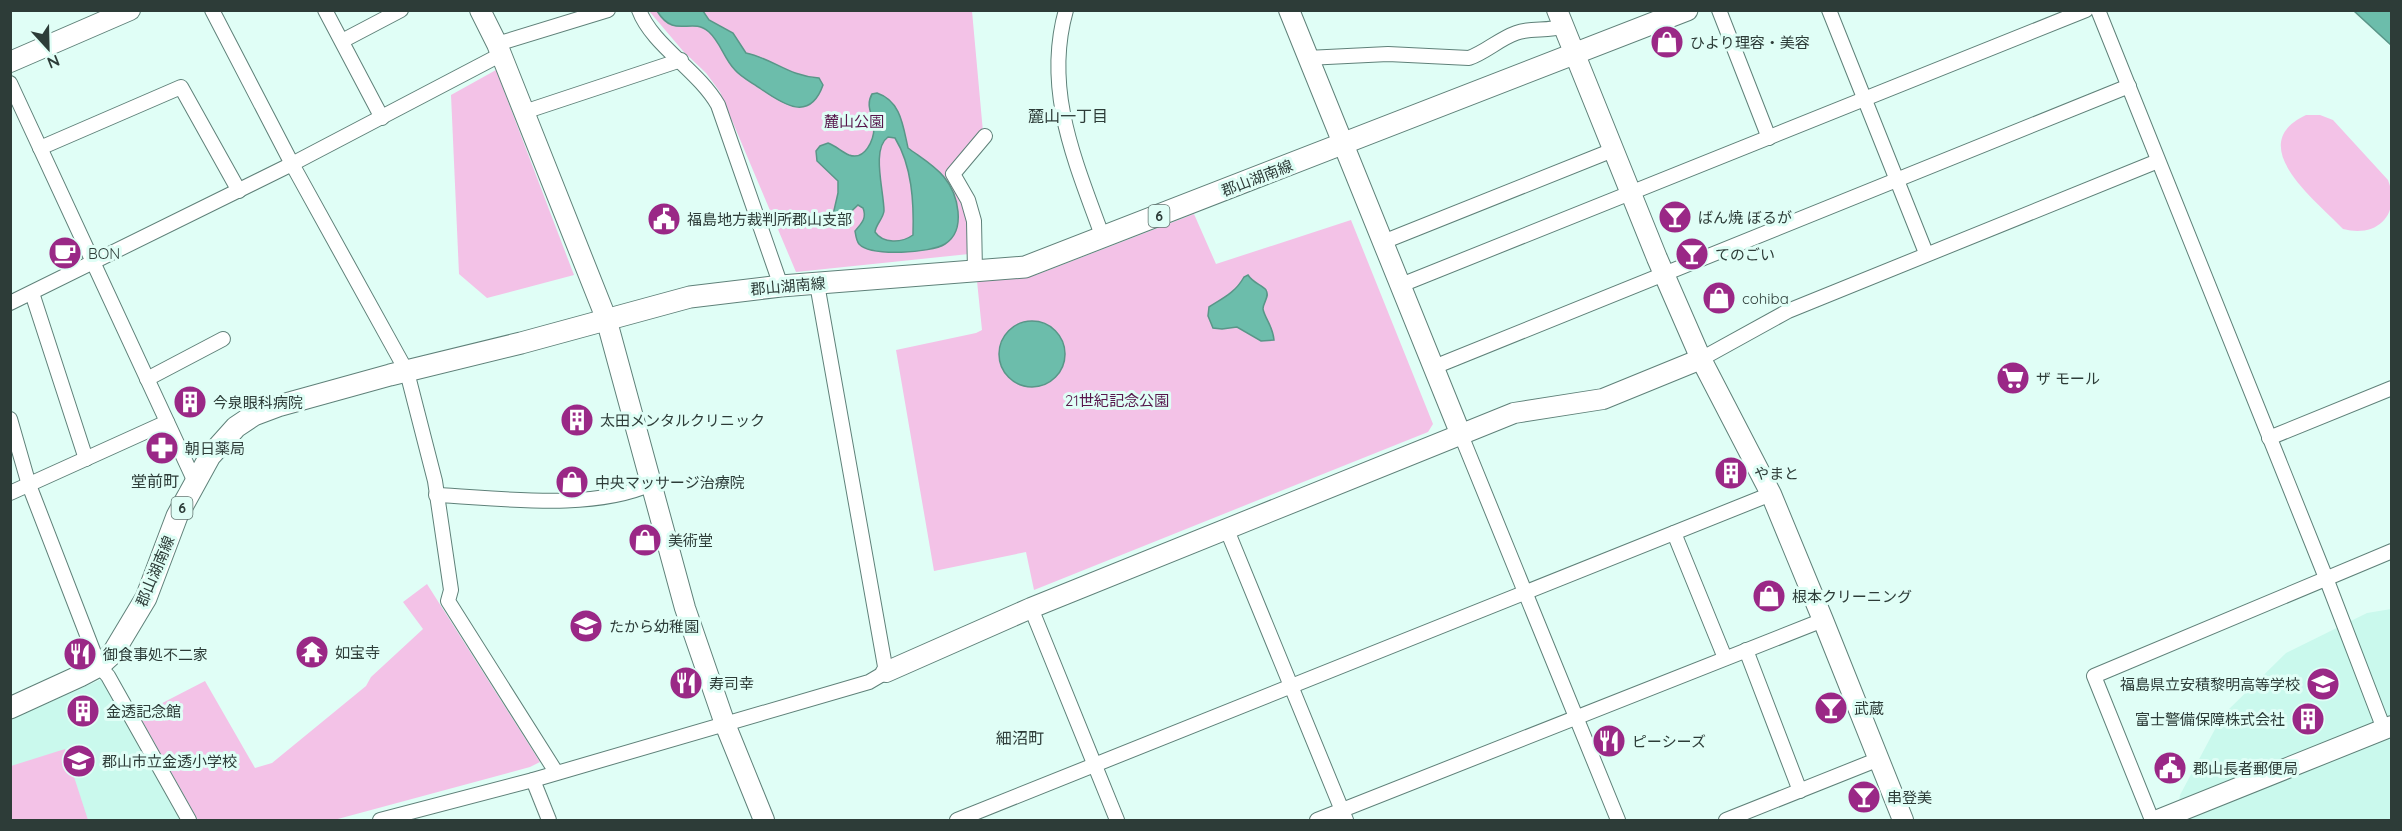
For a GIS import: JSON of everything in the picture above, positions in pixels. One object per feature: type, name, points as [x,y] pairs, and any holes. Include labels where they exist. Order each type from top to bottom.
[{"type":"main road","name":"郡山湖南線","points":[[10,708],[99,666],[113,653],[140,609],[177,516],[210,456],[236,428],[254,415],[278,406],[690,297],[782,286],[1025,267],[1687,10]]},
{"type":"street","points":[[10,62],[130,10]]},
{"type":"street","points":[[212,10],[292,164],[407,372],[416,399],[436,495],[451,590],[448,602],[556,772]]},
{"type":"street","points":[[325,10],[382,118]]},
{"type":"street","points":[[342,41],[401,10]]},
{"type":"street","points":[[480,10],[524,112],[606,318],[685,608],[725,724],[764,820]]},
{"type":"street","points":[[10,303],[382,118],[498,50],[608,10]]},
{"type":"street","points":[[639,10],[646,26],[709,89],[718,105],[782,286]]},
{"type":"street","points":[[1066,10],[1057,67],[1066,136],[1103,238]]},
{"type":"street","points":[[1289,10],[1618,820]]},
{"type":"street","points":[[1719,10],[1769,138]]},
{"type":"street","points":[[1829,10],[1926,253]]},
{"type":"street","points":[[1401,285],[2086,10]]},
{"type":"street","points":[[2098,10],[2269,438],[2388,727],[2158,820]]},
{"type":"street","points":[[1307,58],[1388,54],[1469,58],[1479,55],[1516,33],[1531,29],[1552,30],[1560,18]]},
{"type":"street","points":[[1560,18],[1663,273],[1701,359],[1771,494],[1903,820]]},
{"type":"street","points":[[524,112],[681,60]]},
{"type":"street","points":[[10,82],[195,482]]},
{"type":"street","points":[[1434,367],[2129,86]]},
{"type":"street","points":[[40,148],[181,87],[239,191]]},
{"type":"street","points":[[975,271],[974,221],[968,200],[953,174],[985,136]]},
{"type":"street","points":[[1383,242],[1613,150]]},
{"type":"street","points":[[380,820],[533,780],[869,682],[886,672],[1031,608],[1514,413],[1603,399],[1701,359],[1788,311],[1926,253],[2158,161]]},
{"type":"street","points":[[817,284],[886,672]]},
{"type":"street","points":[[32,293],[86,459]]},
{"type":"street","points":[[147,379],[223,339]]},
{"type":"street","points":[[2269,438],[2391,388]]},
{"type":"street","points":[[10,419],[29,485],[99,666],[108,676],[189,820]]},
{"type":"street","points":[[10,494],[167,422]]},
{"type":"street","points":[[436,495],[590,500],[623,495],[651,484]]},
{"type":"street","points":[[957,820],[1771,494]]},
{"type":"street","points":[[1227,530],[1344,816]]},
{"type":"street","points":[[1674,533],[1725,658]]},
{"type":"street","points":[[2152,820],[2094,676],[2391,551]]},
{"type":"street","points":[[1031,608],[1117,820]]},
{"type":"street","points":[[1317,820],[1344,816],[1575,718],[1823,620]]},
{"type":"street","points":[[1746,650],[1800,791]]},
{"type":"street","points":[[1726,820],[1879,759]]},
{"type":"street","points":[[533,780],[549,820]]},
{"type":"shaded area","points":[[657,11],[703,11],[709,20],[733,33],[746,53],[798,74],[819,78],[823,85],[818,96],[804,107],[787,105],[738,73],[709,32],[696,26],[670,24]]},
{"type":"shaded area","points":[[2354,11],[2391,11],[2391,45]]},
{"type":"shaded area","points":[[877,93],[891,102],[900,115],[908,148],[931,165],[949,184],[956,202],[958,221],[952,238],[945,244],[927,250],[876,251],[859,244],[857,239],[855,231],[864,218],[863,208],[858,205],[841,221],[835,222],[832,219],[838,193],[838,181],[817,161],[816,151],[820,146],[828,143],[855,156],[868,148],[874,132],[869,107],[872,94]],"holes":[[[888,137],[895,138],[905,160],[911,185],[913,235],[904,240],[893,241],[883,239],[875,232],[884,211],[880,151]]]},
{"type":"shaded area","points":[[1248,275],[1266,290],[1267,297],[1263,309],[1274,340],[1261,341],[1237,327],[1213,328],[1208,316],[1209,307],[1233,291]]},
{"type":"shaded area","points":[[1032,321],[1044,324],[1055,331],[1062,342],[1065,354],[1062,366],[1055,377],[1044,384],[1032,387],[1020,384],[1009,377],[1002,366],[999,354],[1002,342],[1009,331],[1020,324]]},
{"type":"shaded area","name":"福島県立安積黎明高等学校","points":[[2391,609],[2391,820],[2176,820],[2180,795],[2222,716],[2286,653],[2367,613]]},
{"type":"shaded area","name":"郡山市立金透小学校","points":[[102,679],[180,820],[11,820],[10,720]]},
{"type":"green space","name":"麓山公園","points":[[649,11],[972,11],[983,132],[949,177],[966,214],[969,254],[796,272],[720,92],[706,73],[683,51]]},
{"type":"green space","points":[[496,70],[574,275],[487,298],[459,274],[451,95]]},
{"type":"green space","points":[[2306,115],[2320,115],[2333,120],[2388,180],[2391,203],[2384,221],[2367,230],[2343,229],[2303,189],[2291,173],[2283,157],[2281,142],[2288,127]]},
{"type":"green space","name":"21世紀記念公園","points":[[1194,214],[1216,264],[1351,220],[1433,424],[1428,432],[1034,590],[1026,552],[934,571],[896,350],[982,330],[977,281],[1036,275]]},
{"type":"green space","points":[[427,584],[540,762],[530,767],[334,820],[198,820],[139,715],[205,681],[255,768],[272,763],[366,686],[371,677],[423,629],[403,602]]},
{"type":"green space","points":[[65,749],[88,820],[11,820],[11,766]]},
{"type":"place","name":"ひより理容・美容","points":[[1667,42]]},
{"type":"place","name":"ばん焼 ぼるが","points":[[1675,217]]},
{"type":"place","name":"福島地方裁判所郡山支部","points":[[664,219]]},
{"type":"place","name":"BON","points":[[65,253]]},
{"type":"place","name":"てのごい","points":[[1692,254]]},
{"type":"place","name":"cohiba","points":[[1719,298]]},
{"type":"place","name":"ザ モール","points":[[2013,378]]},
{"type":"place","name":"今泉眼科病院","points":[[190,402]]},
{"type":"place","name":"太田メンタルクリニック","points":[[577,420]]},
{"type":"place","name":"朝日薬局","points":[[162,448]]},
{"type":"place","name":"やまと","points":[[1731,473]]},
{"type":"place","name":"中央マッサージ治療院","points":[[572,482]]},
{"type":"place","name":"美術堂","points":[[645,540]]},
{"type":"place","name":"根本クリーニング","points":[[1769,596]]},
{"type":"place","name":"たから幼稚園","points":[[586,626]]},
{"type":"place","name":"如宝寺","points":[[312,652]]},
{"type":"place","name":"御食事処不二家","points":[[80,654]]},
{"type":"place","name":"寿司幸","points":[[686,683]]},
{"type":"place","name":"福島県立安積黎明高等学校","points":[[2323,684]]},
{"type":"place","name":"武蔵","points":[[1831,708]]},
{"type":"place","name":"金透記念館","points":[[83,711]]},
{"type":"place","name":"富士警備保障株式会社","points":[[2308,719]]},
{"type":"place","name":"ピーシーズ","points":[[1609,741]]},
{"type":"place","name":"郡山市立金透小学校","points":[[79,761]]},
{"type":"place","name":"郡山長者郵便局","points":[[2170,768]]},
{"type":"place","name":"串登美","points":[[1864,797]]},
{"type":"district","name":"麓山一丁目","points":[[1068,116]]},
{"type":"district","name":"堂前町","points":[[155,481]]},
{"type":"district","name":"細沼町","points":[[1020,738]]}]
